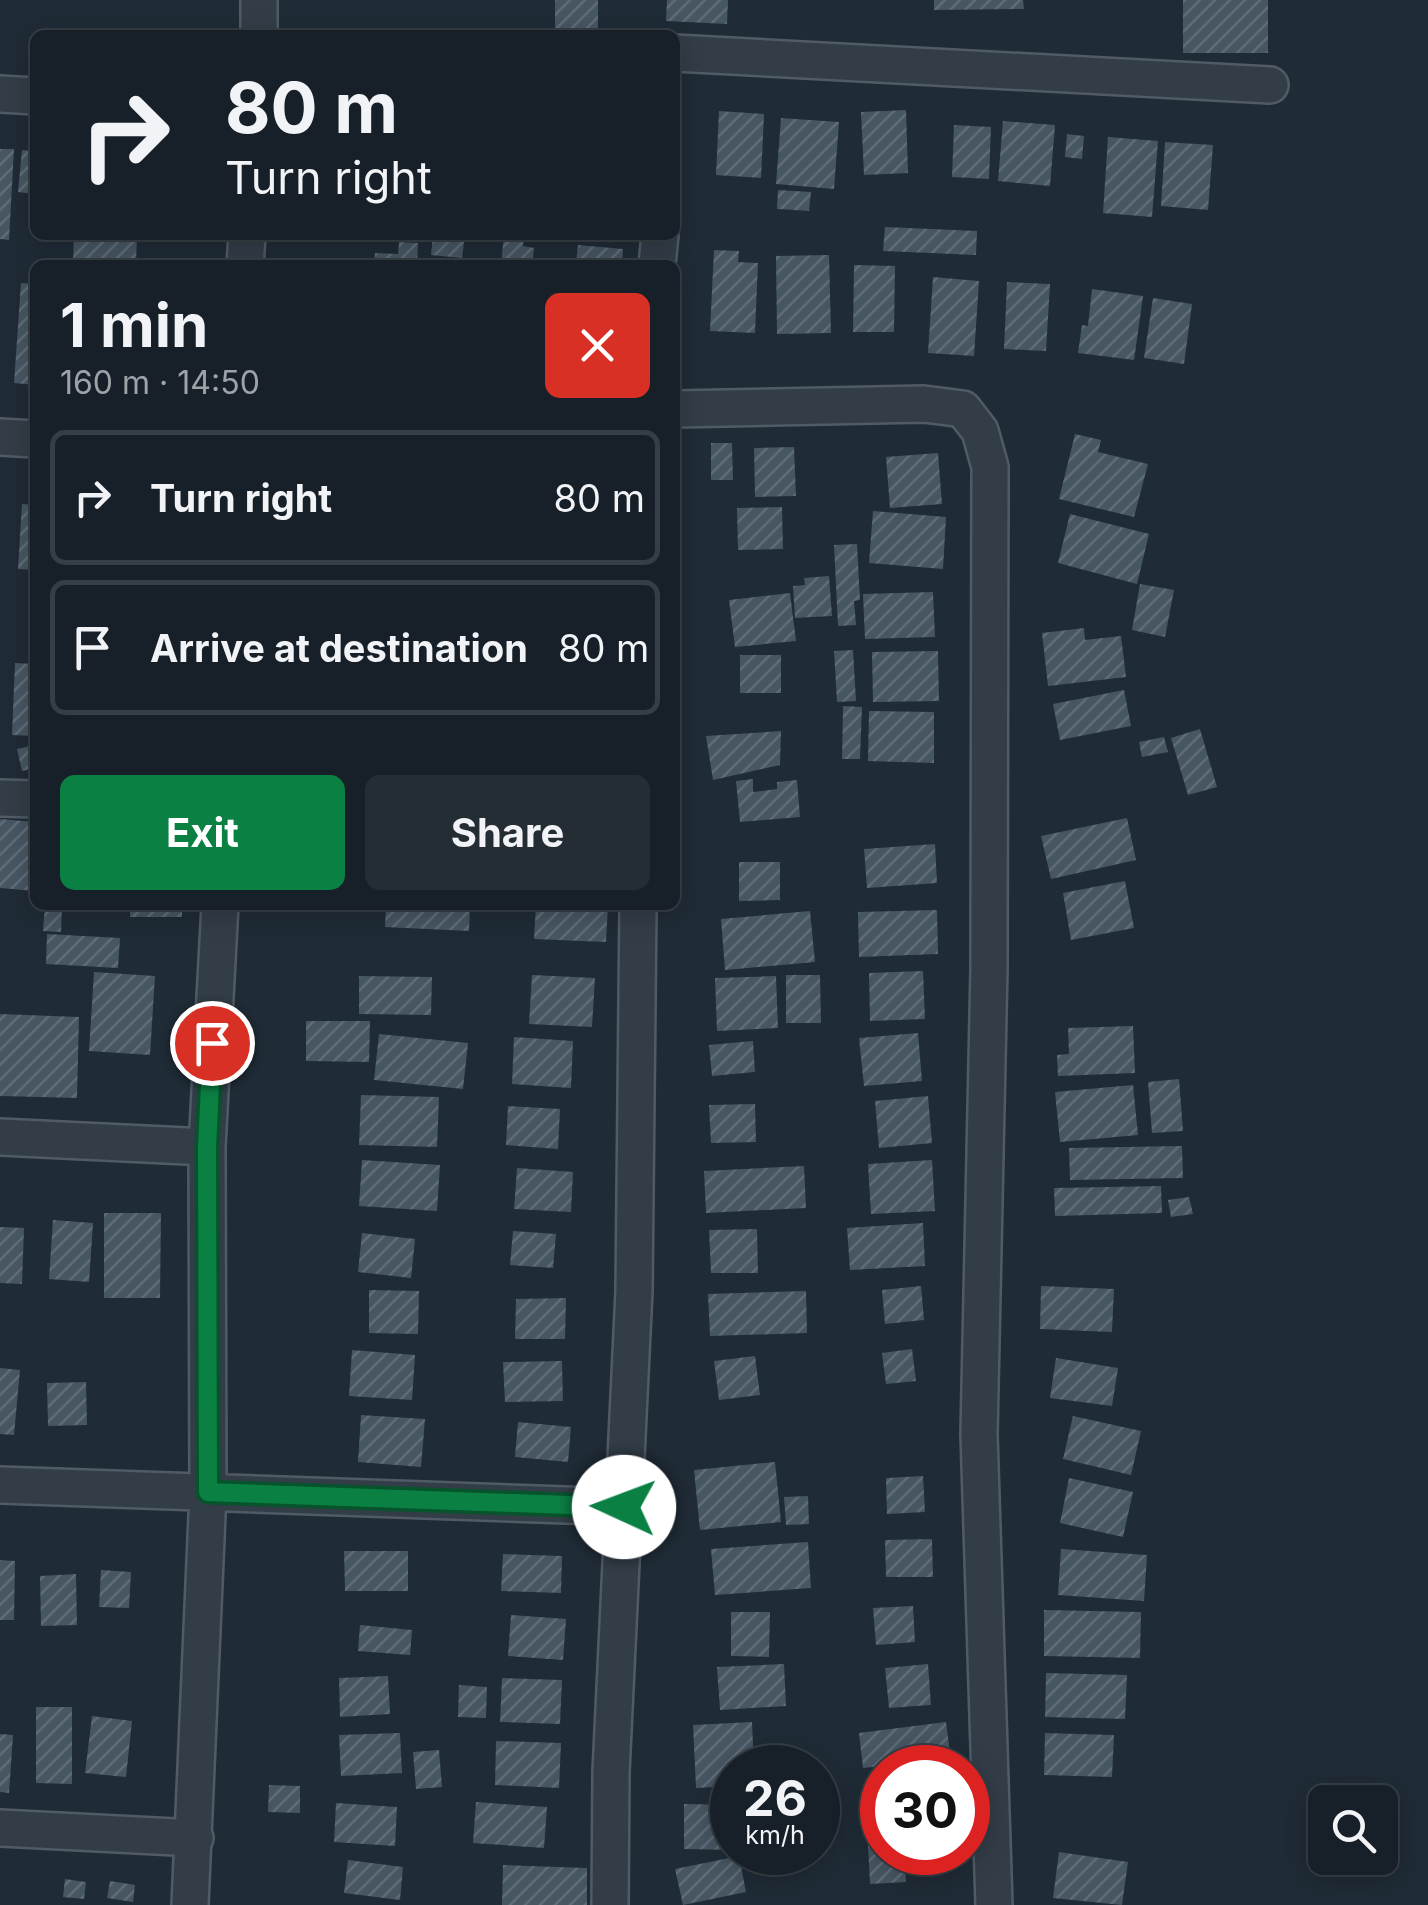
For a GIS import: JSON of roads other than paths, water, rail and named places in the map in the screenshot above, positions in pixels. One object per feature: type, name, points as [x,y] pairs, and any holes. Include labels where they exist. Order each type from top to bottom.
[{"type":"street","points":[[259,30],[260,0]]},
{"type":"street","points":[[680,55],[1270,85]]},
{"type":"street","points":[[0,94],[30,96]]},
{"type":"street","points":[[680,409],[924,404],[963,409],[980,431],[990,467],[990,968],[979,1434],[994,1905]]},
{"type":"street","points":[[0,437],[30,439]]},
{"type":"street","points":[[0,798],[30,799]]},
{"type":"street","points":[[190,1905],[208,1492],[207,1147],[220,910]]},
{"type":"street","points":[[610,1905],[610,1772],[634,1291],[638,910]]},
{"type":"street","points":[[0,1137],[207,1147]]},
{"type":"street","points":[[0,1485],[624,1507]]},
{"type":"street","points":[[0,1828],[195,1838]]}]
